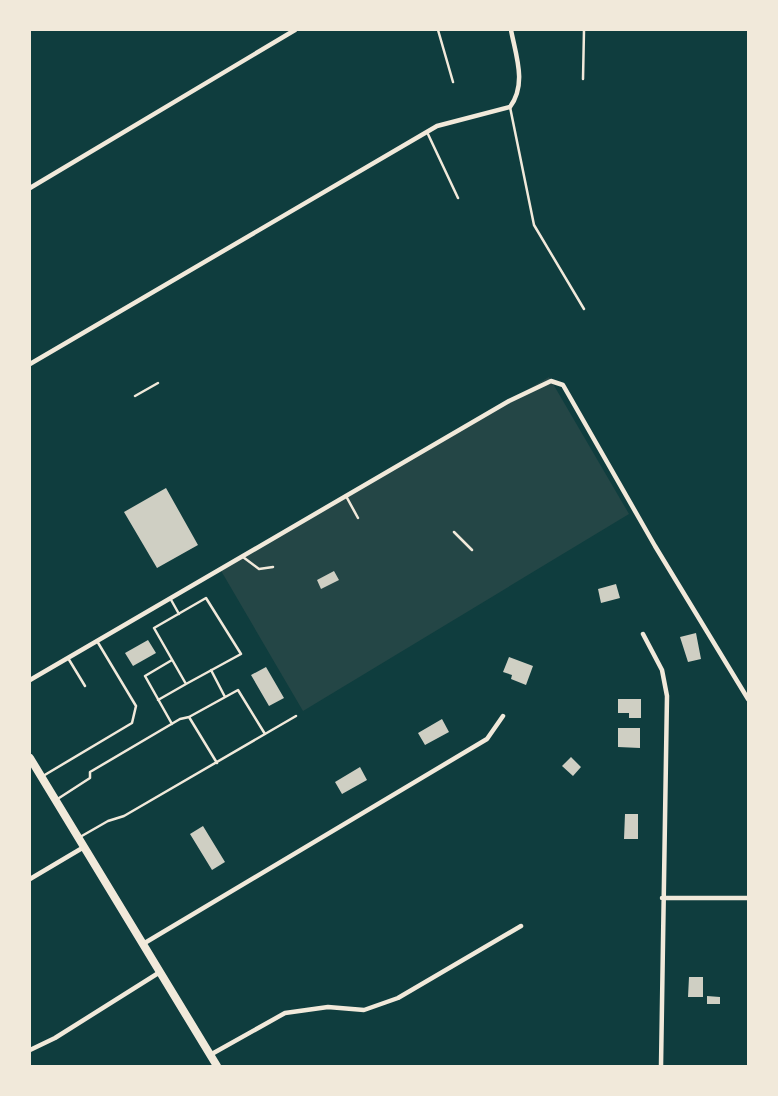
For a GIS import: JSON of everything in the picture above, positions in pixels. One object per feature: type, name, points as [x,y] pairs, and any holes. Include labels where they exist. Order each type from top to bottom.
[{"type":"main road","points":[[30,758],[217,1066]]},
{"type":"street","points":[[30,188],[295,30]]},
{"type":"street","points":[[30,364],[437,126],[510,107],[518,96],[520,81],[511,30]]},
{"type":"street","points":[[30,680],[510,401],[550,380],[563,385],[655,546],[748,700]]},
{"type":"street","points":[[643,634],[662,670],[667,696],[662,898],[661,1066]]},
{"type":"street","points":[[143,944],[488,739],[503,716]]},
{"type":"street","points":[[30,879],[84,847]]},
{"type":"street","points":[[662,898],[748,898]]},
{"type":"street","points":[[210,1054],[285,1013],[328,1007],[364,1010],[390,1002],[521,926]]},
{"type":"street","points":[[30,1050],[55,1038],[160,972]]},
{"type":"lane","points":[[438,30],[453,82]]},
{"type":"lane","points":[[583,79],[584,30]]},
{"type":"lane","points":[[510,107],[534,225],[584,309]]},
{"type":"lane","points":[[427,132],[458,198]]},
{"type":"lane","points":[[135,396],[158,383]]},
{"type":"lane","points":[[346,496],[358,518]]},
{"type":"lane","points":[[454,532],[472,550]]},
{"type":"lane","points":[[242,556],[259,569],[273,566]]},
{"type":"lane","points":[[170,598],[179,614]]},
{"type":"lane","points":[[158,700],[241,654],[206,598],[154,628],[186,684]]},
{"type":"lane","points":[[42,777],[132,723],[136,706],[97,641]]},
{"type":"lane","points":[[68,658],[85,686]]},
{"type":"lane","points":[[172,660],[145,676],[172,724]]},
{"type":"lane","points":[[211,670],[225,697]]},
{"type":"lane","points":[[56,800],[90,778],[90,772],[172,724],[189,717],[238,690],[265,734]]},
{"type":"lane","points":[[79,838],[108,821],[124,816],[296,716]]},
{"type":"lane","points":[[189,717],[217,763]]},
{"type":"shaded area","points":[[549,377],[629,514],[303,711],[220,569]]},
{"type":"building","points":[[166,488],[198,545],[157,568],[124,512]]},
{"type":"building","points":[[334,571],[339,580],[321,589],[317,580]]},
{"type":"building","points":[[616,584],[620,598],[601,603],[598,589]]},
{"type":"building","points":[[696,633],[701,659],[688,662],[680,637]]},
{"type":"building","points":[[148,640],[156,653],[133,666],[125,653]]},
{"type":"building","points":[[509,657],[533,666],[526,685],[511,679],[512,675],[503,672]]},
{"type":"building","points":[[266,667],[284,698],[269,706],[251,675]]},
{"type":"building","points":[[618,699],[641,699],[641,718],[629,718],[629,713],[618,713]]},
{"type":"building","points":[[442,719],[449,732],[425,745],[418,733]]},
{"type":"building","points":[[618,728],[640,728],[640,748],[618,747]]},
{"type":"building","points":[[571,757],[581,767],[573,776],[562,766]]},
{"type":"building","points":[[360,767],[367,780],[342,794],[335,782]]},
{"type":"building","points":[[625,814],[638,814],[638,839],[624,839]]},
{"type":"building","points":[[203,826],[225,862],[212,870],[190,834]]},
{"type":"building","points":[[689,977],[703,977],[703,997],[688,997]]},
{"type":"building","points":[[707,996],[720,997],[720,1004],[707,1004]]}]
